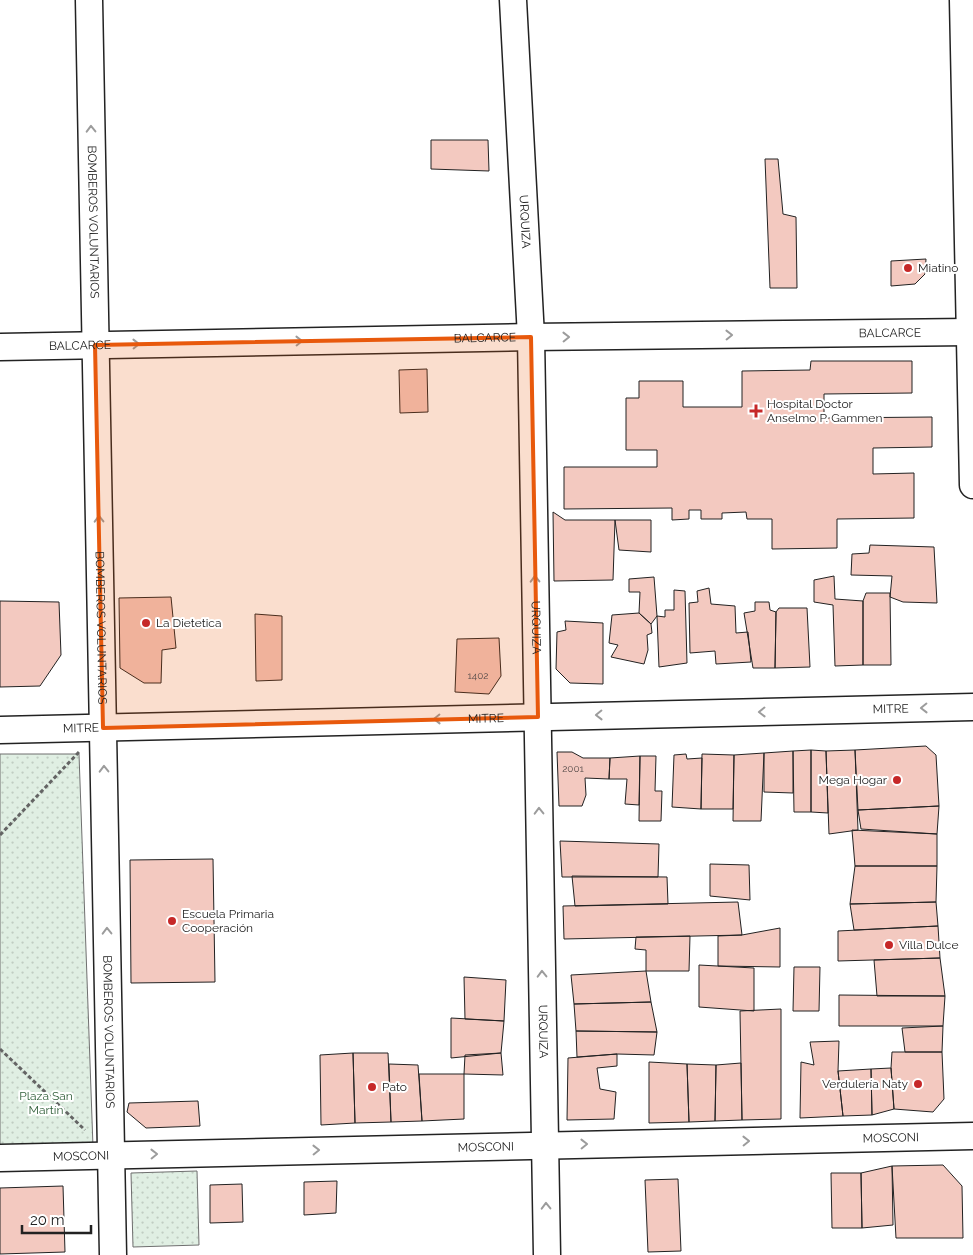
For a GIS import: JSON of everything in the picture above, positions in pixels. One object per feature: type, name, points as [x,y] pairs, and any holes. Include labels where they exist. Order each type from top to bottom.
[{"type":"street","name":"BOMBEROS VOLUNTARIOS","points":[[89,0],[113,1255]]},
{"type":"street","name":"URQUIZA","points":[[513,0],[531,337],[547,1255]]},
{"type":"street","points":[[963,0],[970,207],[973,485]]},
{"type":"street","name":"BALCARCE","points":[[0,347],[531,337],[970,332]]},
{"type":"street","name":"MITRE","points":[[0,730],[973,707]]},
{"type":"street","name":"MOSCONI","points":[[0,1158],[973,1136]]},
{"type":"path","points":[[0,835],[103,728]]},
{"type":"path","points":[[0,1048],[111,1155]]},
{"type":"highlighted area","points":[[531,337],[538,717],[103,728],[95,345]]},
{"type":"green space","name":"Plaza San Martín","points":[[0,754],[79,754],[93,1147],[0,1150]]},
{"type":"green space","points":[[197,1171],[199,1245],[133,1247],[131,1173]]},
{"type":"building","points":[[431,140],[488,140],[489,171],[431,169]]},
{"type":"building","points":[[765,159],[778,159],[783,214],[796,217],[797,288],[770,288]]},
{"type":"building","name":"Miatino","points":[[926,259],[925,274],[915,284],[891,286],[891,261]]},
{"type":"building","name":"Hospital Doctor Anselmo P. Gammen","points":[[811,361],[912,361],[912,393],[824,394],[824,418],[932,417],[932,447],[873,448],[873,474],[914,473],[914,518],[837,519],[837,548],[772,549],[772,519],[747,519],[746,512],[722,513],[722,519],[701,519],[701,510],[689,510],[689,519],[672,520],[672,508],[564,509],[564,467],[657,467],[657,450],[626,450],[626,398],[639,398],[639,381],[683,381],[683,407],[742,407],[742,371],[810,370]]},
{"type":"building","points":[[427,369],[428,412],[400,413],[399,370]]},
{"type":"building","points":[[553,512],[565,520],[615,520],[613,580],[554,581]]},
{"type":"building","points":[[615,520],[651,520],[651,552],[619,550]]},
{"type":"building","points":[[870,545],[934,547],[937,603],[903,602],[890,597],[892,576],[851,575],[852,554],[869,553]]},
{"type":"building","points":[[834,576],[835,599],[863,601],[863,665],[835,666],[833,605],[814,602],[814,580]]},
{"type":"building","points":[[654,577],[657,616],[651,624],[639,613],[640,592],[629,592],[629,579]]},
{"type":"building","points":[[709,588],[711,604],[735,606],[736,633],[748,632],[751,662],[716,664],[715,651],[690,653],[689,603],[698,602],[697,591]]},
{"type":"building","points":[[674,590],[685,591],[687,663],[659,667],[657,616],[665,617],[665,610],[674,610]]},
{"type":"building","points":[[866,593],[890,593],[891,665],[863,665],[863,601]]},
{"type":"building","name":"La Dietetica","points":[[171,597],[176,648],[162,650],[161,683],[144,683],[120,668],[119,598]]},
{"type":"building","points":[[0,601],[59,602],[61,655],[40,686],[0,687]]},
{"type":"building","points":[[755,602],[769,602],[770,610],[776,612],[775,668],[753,668],[744,613],[755,611]]},
{"type":"building","points":[[779,608],[807,608],[810,667],[775,668],[776,612]]},
{"type":"building","points":[[639,613],[651,624],[652,633],[647,635],[648,650],[644,664],[611,657],[618,645],[609,643],[612,615]]},
{"type":"building","points":[[255,614],[282,616],[282,680],[256,681]]},
{"type":"building","points":[[565,621],[603,623],[603,684],[570,683],[556,669],[557,632],[566,630]]},
{"type":"building","points":[[499,638],[501,676],[489,694],[455,692],[457,639]]},
{"type":"building","name":"Mega Hogar","points":[[926,746],[936,755],[939,806],[858,810],[855,750]]},
{"type":"building","points":[[811,750],[811,812],[794,812],[793,751]]},
{"type":"building","points":[[811,750],[826,751],[828,813],[811,812]]},
{"type":"building","points":[[855,750],[858,830],[829,834],[826,751]]},
{"type":"building","points":[[793,751],[793,793],[764,792],[764,753]]},
{"type":"building","points":[[557,752],[572,752],[583,758],[610,758],[609,779],[585,778],[586,795],[582,806],[559,806]]},
{"type":"building","points":[[764,753],[761,821],[733,821],[734,755]]},
{"type":"building","points":[[686,754],[687,759],[702,758],[701,809],[672,807],[674,755]]},
{"type":"building","points":[[702,754],[734,755],[733,809],[701,809]]},
{"type":"building","points":[[640,756],[656,756],[655,791],[662,791],[661,821],[639,821]]},
{"type":"building","points":[[640,756],[639,805],[625,804],[627,779],[609,779],[610,758]]},
{"type":"building","points":[[939,806],[937,834],[861,829],[858,810]]},
{"type":"building","points":[[852,830],[937,834],[937,866],[855,866]]},
{"type":"building","points":[[560,841],[659,844],[658,877],[562,877]]},
{"type":"building","name":"Escuela Primaria Cooperación","points":[[213,859],[215,982],[131,983],[130,860]]},
{"type":"building","points":[[710,864],[749,865],[750,900],[710,896]]},
{"type":"building","points":[[855,866],[937,866],[936,902],[850,904]]},
{"type":"building","points":[[572,876],[667,877],[668,904],[575,906]]},
{"type":"building","points":[[738,902],[742,935],[564,939],[563,906]]},
{"type":"building","points":[[936,902],[938,926],[854,930],[850,904]]},
{"type":"building","name":"Villa Dulce","points":[[938,926],[940,958],[838,961],[838,931]]},
{"type":"building","points":[[780,928],[780,967],[718,966],[718,936],[742,935]]},
{"type":"building","points":[[690,936],[689,971],[646,971],[646,950],[635,949],[636,937]]},
{"type":"building","points":[[940,958],[945,996],[877,996],[874,960]]},
{"type":"building","points":[[699,965],[754,968],[754,1011],[699,1007]]},
{"type":"building","points":[[794,967],[820,967],[819,1011],[793,1011]]},
{"type":"building","points":[[646,971],[651,1002],[574,1004],[571,975]]},
{"type":"building","points":[[464,977],[506,980],[504,1021],[465,1019]]},
{"type":"building","points":[[839,995],[945,996],[943,1026],[839,1026]]},
{"type":"building","points":[[651,1002],[657,1032],[576,1031],[574,1004]]},
{"type":"building","points":[[781,1009],[781,1119],[742,1120],[740,1011]]},
{"type":"building","points":[[451,1018],[504,1021],[501,1053],[451,1058]]},
{"type":"building","points":[[943,1026],[942,1052],[905,1052],[902,1028]]},
{"type":"building","points":[[576,1031],[657,1032],[654,1055],[617,1054],[577,1057]]},
{"type":"building","points":[[839,1041],[838,1071],[843,1116],[800,1118],[801,1062],[814,1065],[810,1042]]},
{"type":"building","name":"Verdulería Naty","points":[[892,1052],[942,1052],[944,1099],[933,1112],[894,1109],[891,1068]]},
{"type":"building","name":"Pato","points":[[353,1053],[388,1053],[391,1122],[355,1123]]},
{"type":"building","points":[[353,1053],[355,1123],[321,1125],[320,1055]]},
{"type":"building","points":[[501,1053],[503,1075],[464,1074],[465,1055]]},
{"type":"building","points":[[617,1054],[617,1066],[597,1068],[600,1089],[616,1092],[614,1119],[567,1120],[568,1058]]},
{"type":"building","points":[[649,1062],[687,1064],[689,1122],[649,1123]]},
{"type":"building","points":[[741,1063],[742,1120],[715,1121],[716,1065]]},
{"type":"building","points":[[389,1064],[418,1065],[422,1121],[391,1122]]},
{"type":"building","points":[[687,1064],[716,1065],[715,1121],[689,1122]]},
{"type":"building","points":[[891,1068],[894,1109],[872,1115],[871,1069]]},
{"type":"building","points":[[871,1069],[872,1115],[843,1116],[838,1071]]},
{"type":"building","points":[[419,1074],[464,1074],[464,1119],[422,1121]]},
{"type":"building","points":[[198,1101],[200,1126],[146,1128],[127,1112],[129,1103]]},
{"type":"building","points":[[943,1165],[962,1186],[963,1238],[896,1238],[892,1166]]},
{"type":"building","points":[[892,1166],[893,1225],[862,1228],[861,1173]]},
{"type":"building","points":[[831,1173],[861,1173],[862,1228],[832,1228]]},
{"type":"building","points":[[678,1179],[681,1251],[648,1252],[645,1180]]},
{"type":"building","points":[[337,1181],[336,1213],[304,1215],[304,1182]]},
{"type":"building","points":[[242,1184],[243,1222],[210,1223],[210,1185]]},
{"type":"building","points":[[63,1186],[65,1252],[0,1254],[0,1188]]},
{"type":"place","name":"Miatino","points":[[908,268]]},
{"type":"place","name":"Hospital Doctor Anselmo P. Gammen","points":[[756,411]]},
{"type":"place","name":"La Dietetica","points":[[146,623]]},
{"type":"place","name":"Mega Hogar","points":[[897,780]]},
{"type":"place","name":"Escuela Primaria Cooperación","points":[[172,921]]},
{"type":"place","name":"Villa Dulce","points":[[889,945]]},
{"type":"place","name":"Verdulería Naty","points":[[918,1084]]},
{"type":"place","name":"Pato","points":[[372,1087]]}]
